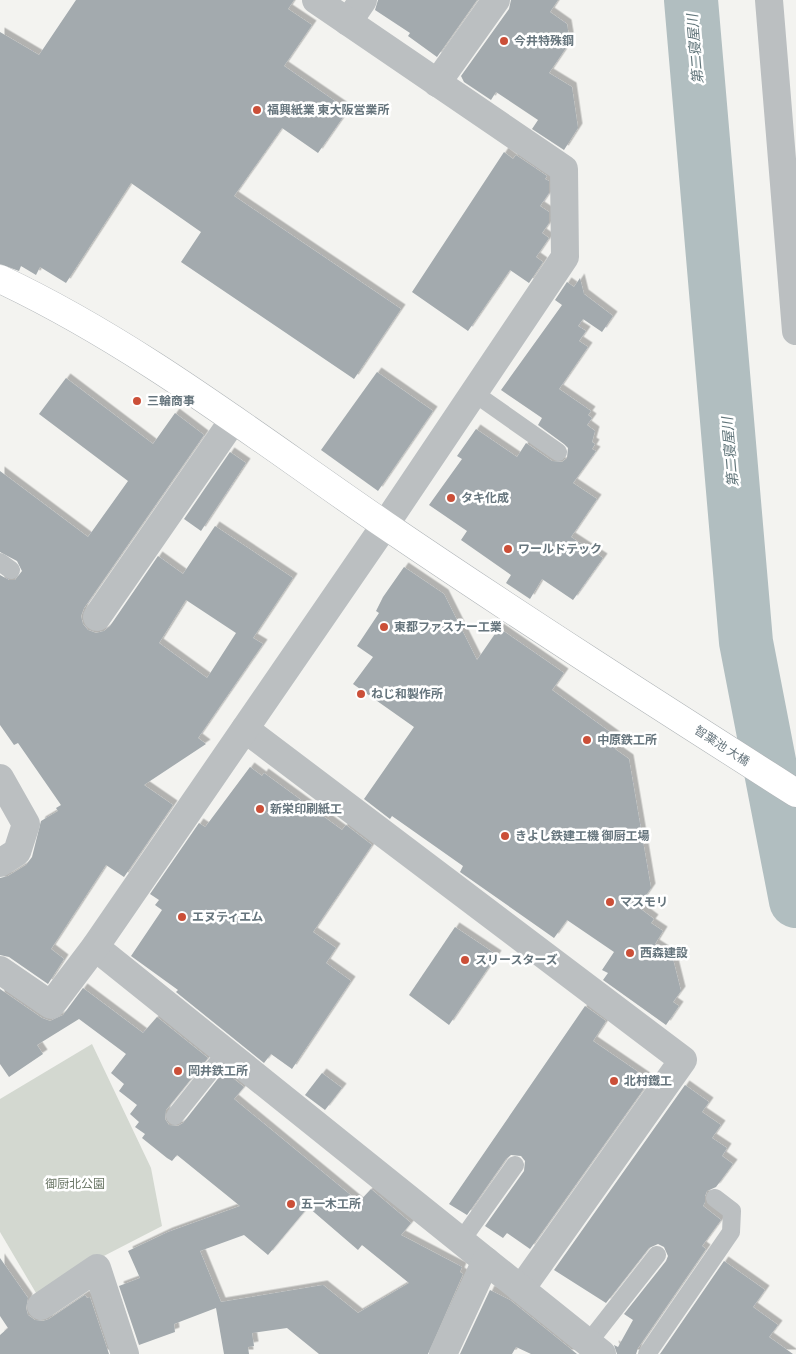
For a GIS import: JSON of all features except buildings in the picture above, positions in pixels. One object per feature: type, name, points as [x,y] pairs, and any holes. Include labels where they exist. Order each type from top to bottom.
[{"type":"street","points":[[0,970],[51,1005],[95,947],[245,729],[565,257],[564,169],[316,0]]},
{"type":"street","points":[[348,22],[364,0]]},
{"type":"street","points":[[437,84],[496,0]]},
{"type":"street","points":[[769,0],[790,192],[796,331]]},
{"type":"street","name":"智葉池 大橋","points":[[0,279],[119,344],[234,419],[385,525],[796,793]]},
{"type":"street","points":[[98,617],[234,419]]},
{"type":"street","points":[[245,729],[683,1060],[521,1289]]},
{"type":"street","points":[[0,778],[26,824],[17,852],[0,863]]},
{"type":"street","points":[[95,947],[521,1289],[591,1350]]},
{"type":"street","points":[[443,1354],[486,1261]]},
{"type":"street","points":[[41,1306],[97,1268],[125,1354]]},
{"type":"lane","points":[[474,393],[558,452]]},
{"type":"lane","points":[[175,1116],[226,1052]]},
{"type":"lane","points":[[461,1241],[515,1165]]},
{"type":"lane","points":[[648,1354],[731,1232],[732,1211],[715,1198]]},
{"type":"lane","points":[[591,1350],[657,1254]]},
{"type":"green space","name":"御厨北公園","points":[[92,1044],[151,1168],[162,1226],[98,1259],[39,1298],[0,1232],[0,1099]]},
{"type":"waterway","name":"第二寝屋川","points":[[691,0],[746,642],[796,901]]},
{"type":"place","name":"今井特殊鋼","points":[[504,41]]},
{"type":"place","name":"福興紙業 東大阪営業所","points":[[257,110]]},
{"type":"place","name":"三輪商事","points":[[137,401]]},
{"type":"place","name":"タキ化成","points":[[451,498]]},
{"type":"place","name":"ワールドテック","points":[[508,549]]},
{"type":"place","name":"東都ファスナー工業","points":[[384,627]]},
{"type":"place","name":"ねじ和製作所","points":[[361,694]]},
{"type":"place","name":"中原鉄工所","points":[[587,740]]},
{"type":"place","name":"新栄印刷紙工","points":[[260,809]]},
{"type":"place","name":"きよし鉄建工機 御厨工場","points":[[505,836]]},
{"type":"place","name":"マスモリ","points":[[610,902]]},
{"type":"place","name":"エヌティエム","points":[[182,917]]},
{"type":"place","name":"西森建設","points":[[630,953]]},
{"type":"place","name":"スリースターズ","points":[[465,960]]},
{"type":"place","name":"岡井鉄工所","points":[[178,1071]]},
{"type":"place","name":"北村鐵工","points":[[614,1081]]},
{"type":"place","name":"五一木工所","points":[[291,1204]]}]
